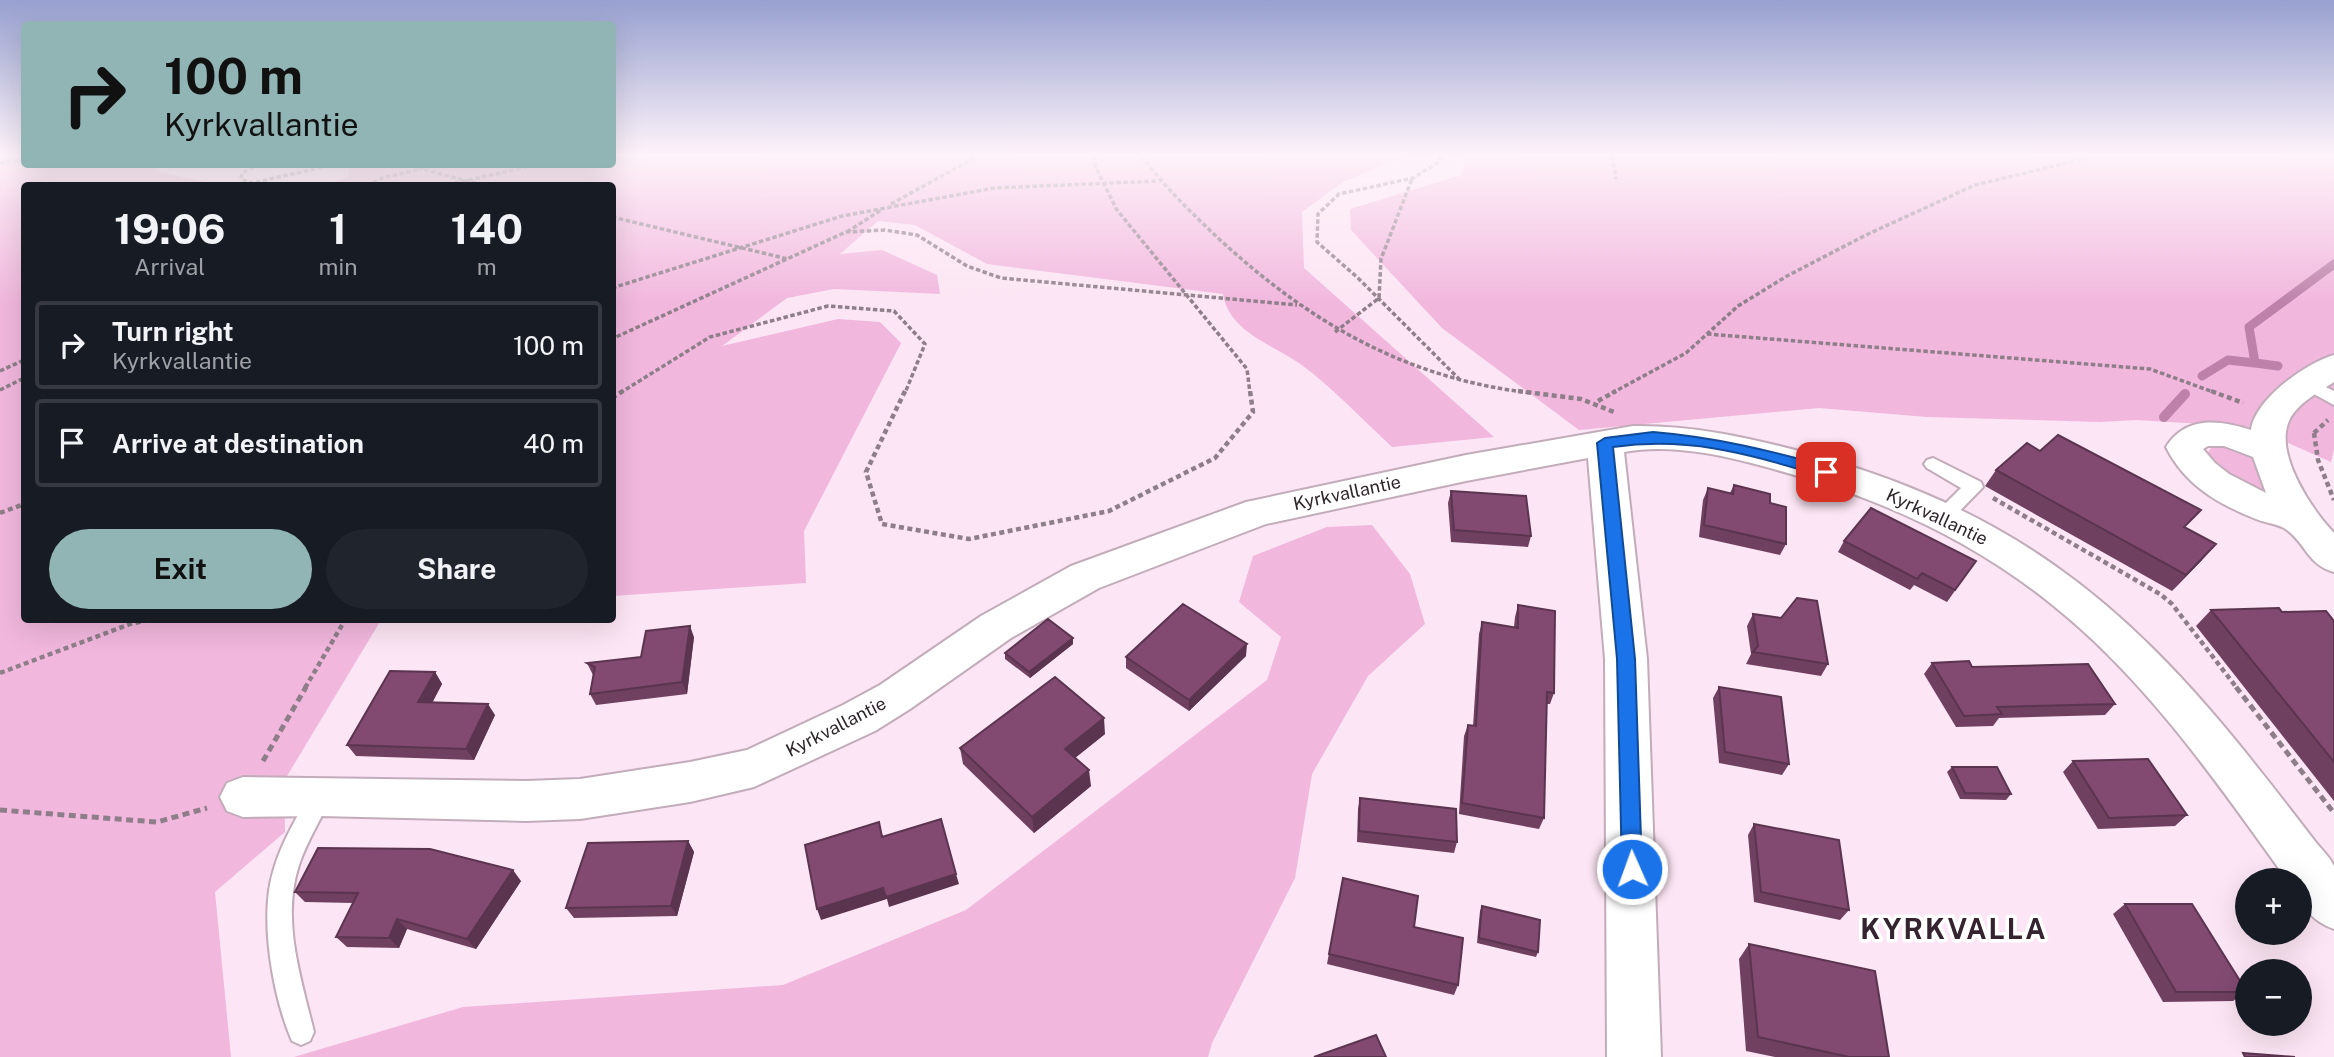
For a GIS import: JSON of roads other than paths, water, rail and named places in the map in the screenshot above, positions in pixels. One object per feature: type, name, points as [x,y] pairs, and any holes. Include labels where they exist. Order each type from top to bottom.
[{"type":"street","points":[[2300,520],[2254,503],[2208,476],[2188,460],[2184,447],[2190,438],[2200,433],[2272,432],[2326,383]]},
{"type":"street","points":[[1601,422],[1626,659],[1634,1057]]},
{"type":"street","name":"Kyrkvallantie","points":[[243,797],[320,796],[526,802],[580,799],[754,768],[859,718],[895,697],[996,627],[1085,577],[1259,512],[1466,468],[1601,422],[1653,437],[1703,441],[1800,464],[1894,494],[1992,542],[2047,579],[2102,623],[2154,672],[2209,739],[2334,906]]},
{"type":"street","points":[[2272,432],[2277,476],[2300,520],[2334,558]]},
{"type":"lane","points":[[1933,464],[1974,487],[1943,516]]},
{"type":"lane","points":[[301,1032],[278,932],[279,905],[285,872],[320,796]]},
{"type":"waterway","points":[[2255,363],[2249,327],[2334,264]]},
{"type":"waterway","points":[[2202,376],[2228,360],[2255,363]]},
{"type":"waterway","points":[[2255,363],[2278,366]]},
{"type":"waterway","points":[[2164,417],[2185,394]]},
{"type":"district","name":"KYRKVALLA","points":[[1954,929]]}]
